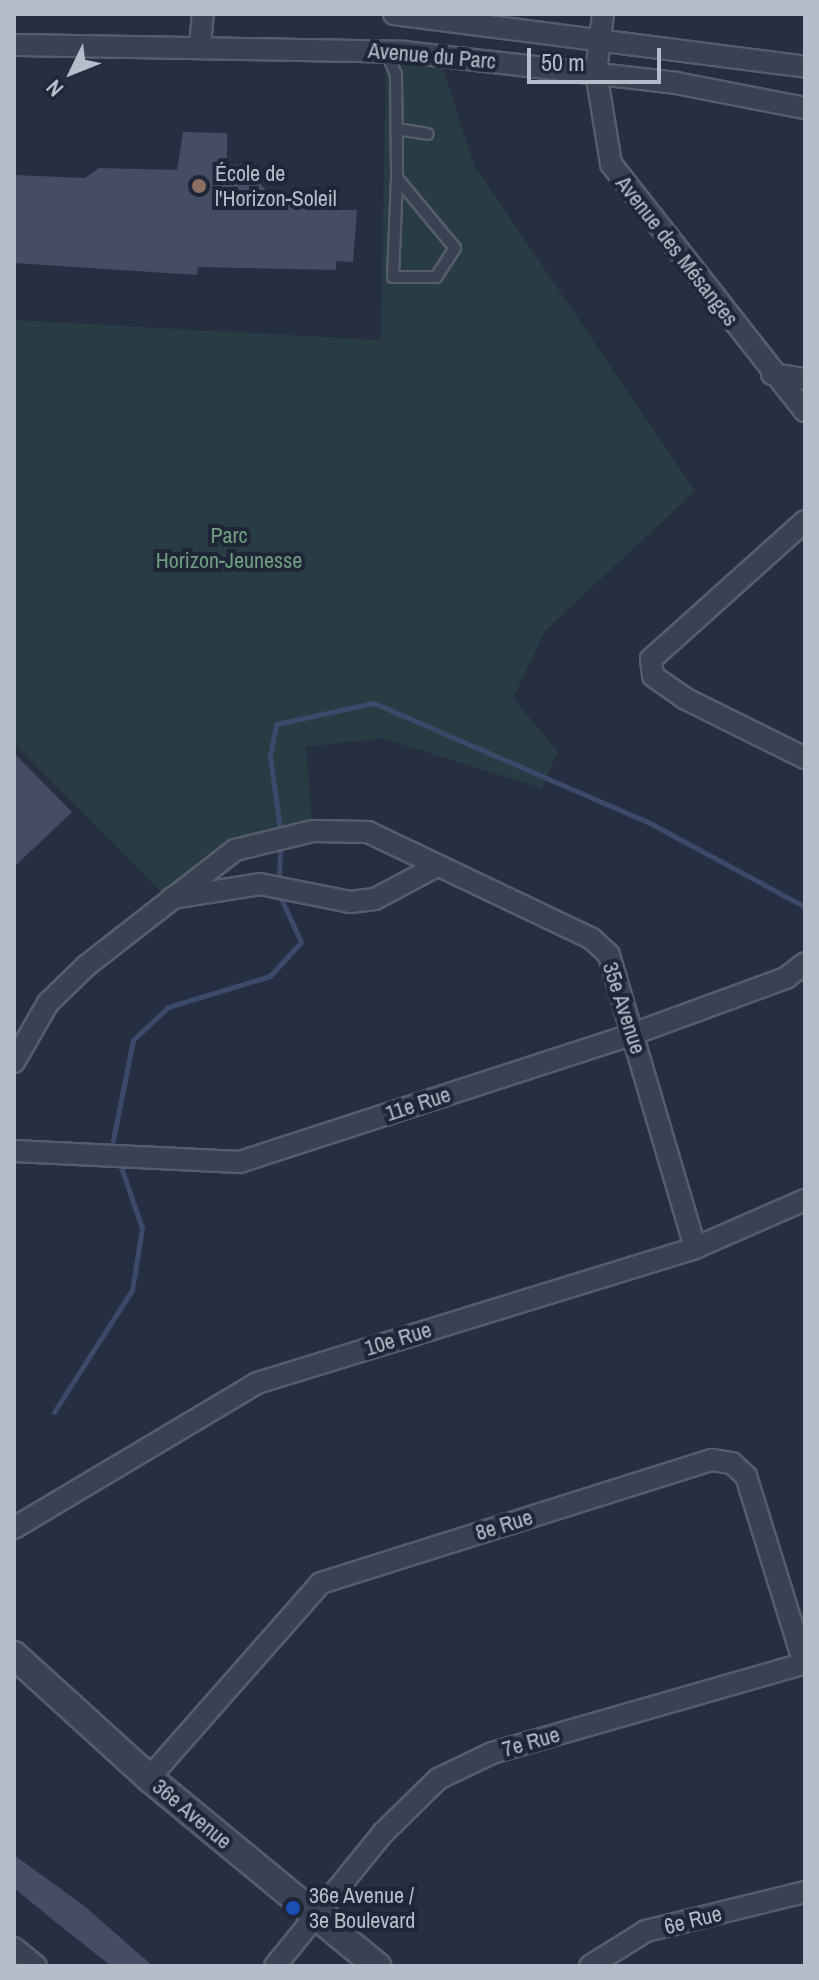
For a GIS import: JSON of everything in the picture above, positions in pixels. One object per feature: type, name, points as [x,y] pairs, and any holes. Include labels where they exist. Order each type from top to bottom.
[{"type":"street","points":[[200,46],[203,14]]},
{"type":"street","points":[[386,51],[392,14]]},
{"type":"street","name":"Avenue du Parc","points":[[392,14],[805,67]]},
{"type":"street","name":"Avenue des Mésanges","points":[[603,14],[596,72],[611,164],[772,374],[805,411]]},
{"type":"street","name":"Avenue du Parc","points":[[14,45],[386,51],[596,72],[805,108]]},
{"type":"street","points":[[772,374],[805,379]]},
{"type":"street","points":[[805,521],[679,627],[651,659],[653,676],[684,698],[805,758]]},
{"type":"street","name":"35e Avenue","points":[[14,1062],[48,1003],[168,899],[235,850],[313,831],[368,832],[435,867],[592,939],[609,955],[695,1248]]},
{"type":"street","points":[[168,899],[260,884],[350,902],[375,899],[435,867]]},
{"type":"street","name":"11e Rue","points":[[14,1151],[240,1162],[633,1034],[786,978],[805,963]]},
{"type":"street","name":"10e Rue","points":[[14,1528],[257,1383],[695,1248],[805,1200]]},
{"type":"street","name":"8e Rue","points":[[149,1778],[321,1583],[712,1460],[732,1463],[746,1476],[804,1663]]},
{"type":"street","name":"36e Avenue","points":[[14,1655],[149,1778],[377,1966]]},
{"type":"street","name":"7e Rue","points":[[275,1966],[403,1810],[461,1766],[804,1663]]},
{"type":"street","name":"6e Rue","points":[[590,1966],[646,1931],[805,1892]]},
{"type":"street","points":[[14,1948],[36,1966]]},
{"type":"lane","points":[[386,51],[396,74],[397,178],[393,277],[436,277],[453,256],[451,234],[397,178]]},
{"type":"lane","points":[[397,129],[428,134]]},
{"type":"green space","name":"Parc Horizon-Jeunesse","points":[[386,51],[439,56],[474,165],[695,491],[545,631],[513,698],[558,752],[541,788],[382,738],[306,747],[313,831],[235,850],[168,899],[14,743],[14,320],[381,340]]},
{"type":"building","points":[[183,132],[227,133],[227,164],[246,166],[272,198],[336,200],[336,210],[357,210],[353,262],[336,261],[336,270],[198,267],[197,275],[14,263],[14,175],[85,178],[99,168],[177,170]]},
{"type":"building","points":[[14,753],[72,812],[14,867]]},
{"type":"building","points":[[14,1855],[83,1905],[153,1966],[111,1966],[53,1920],[14,1888]]},
{"type":"waterway","points":[[280,829],[270,756],[276,724],[374,703],[648,822],[805,907]]},
{"type":"waterway","points":[[279,878],[280,849]]},
{"type":"waterway","points":[[113,1140],[133,1040],[168,1007],[270,976],[301,942],[279,894]]},
{"type":"waterway","points":[[54,1412],[132,1290],[142,1228],[122,1170]]},
{"type":"place","name":"École de l'Horizon-Soleil","points":[[199,186]]},
{"type":"place","name":"36e Avenue / 3e Boulevard","points":[[293,1908]]}]
